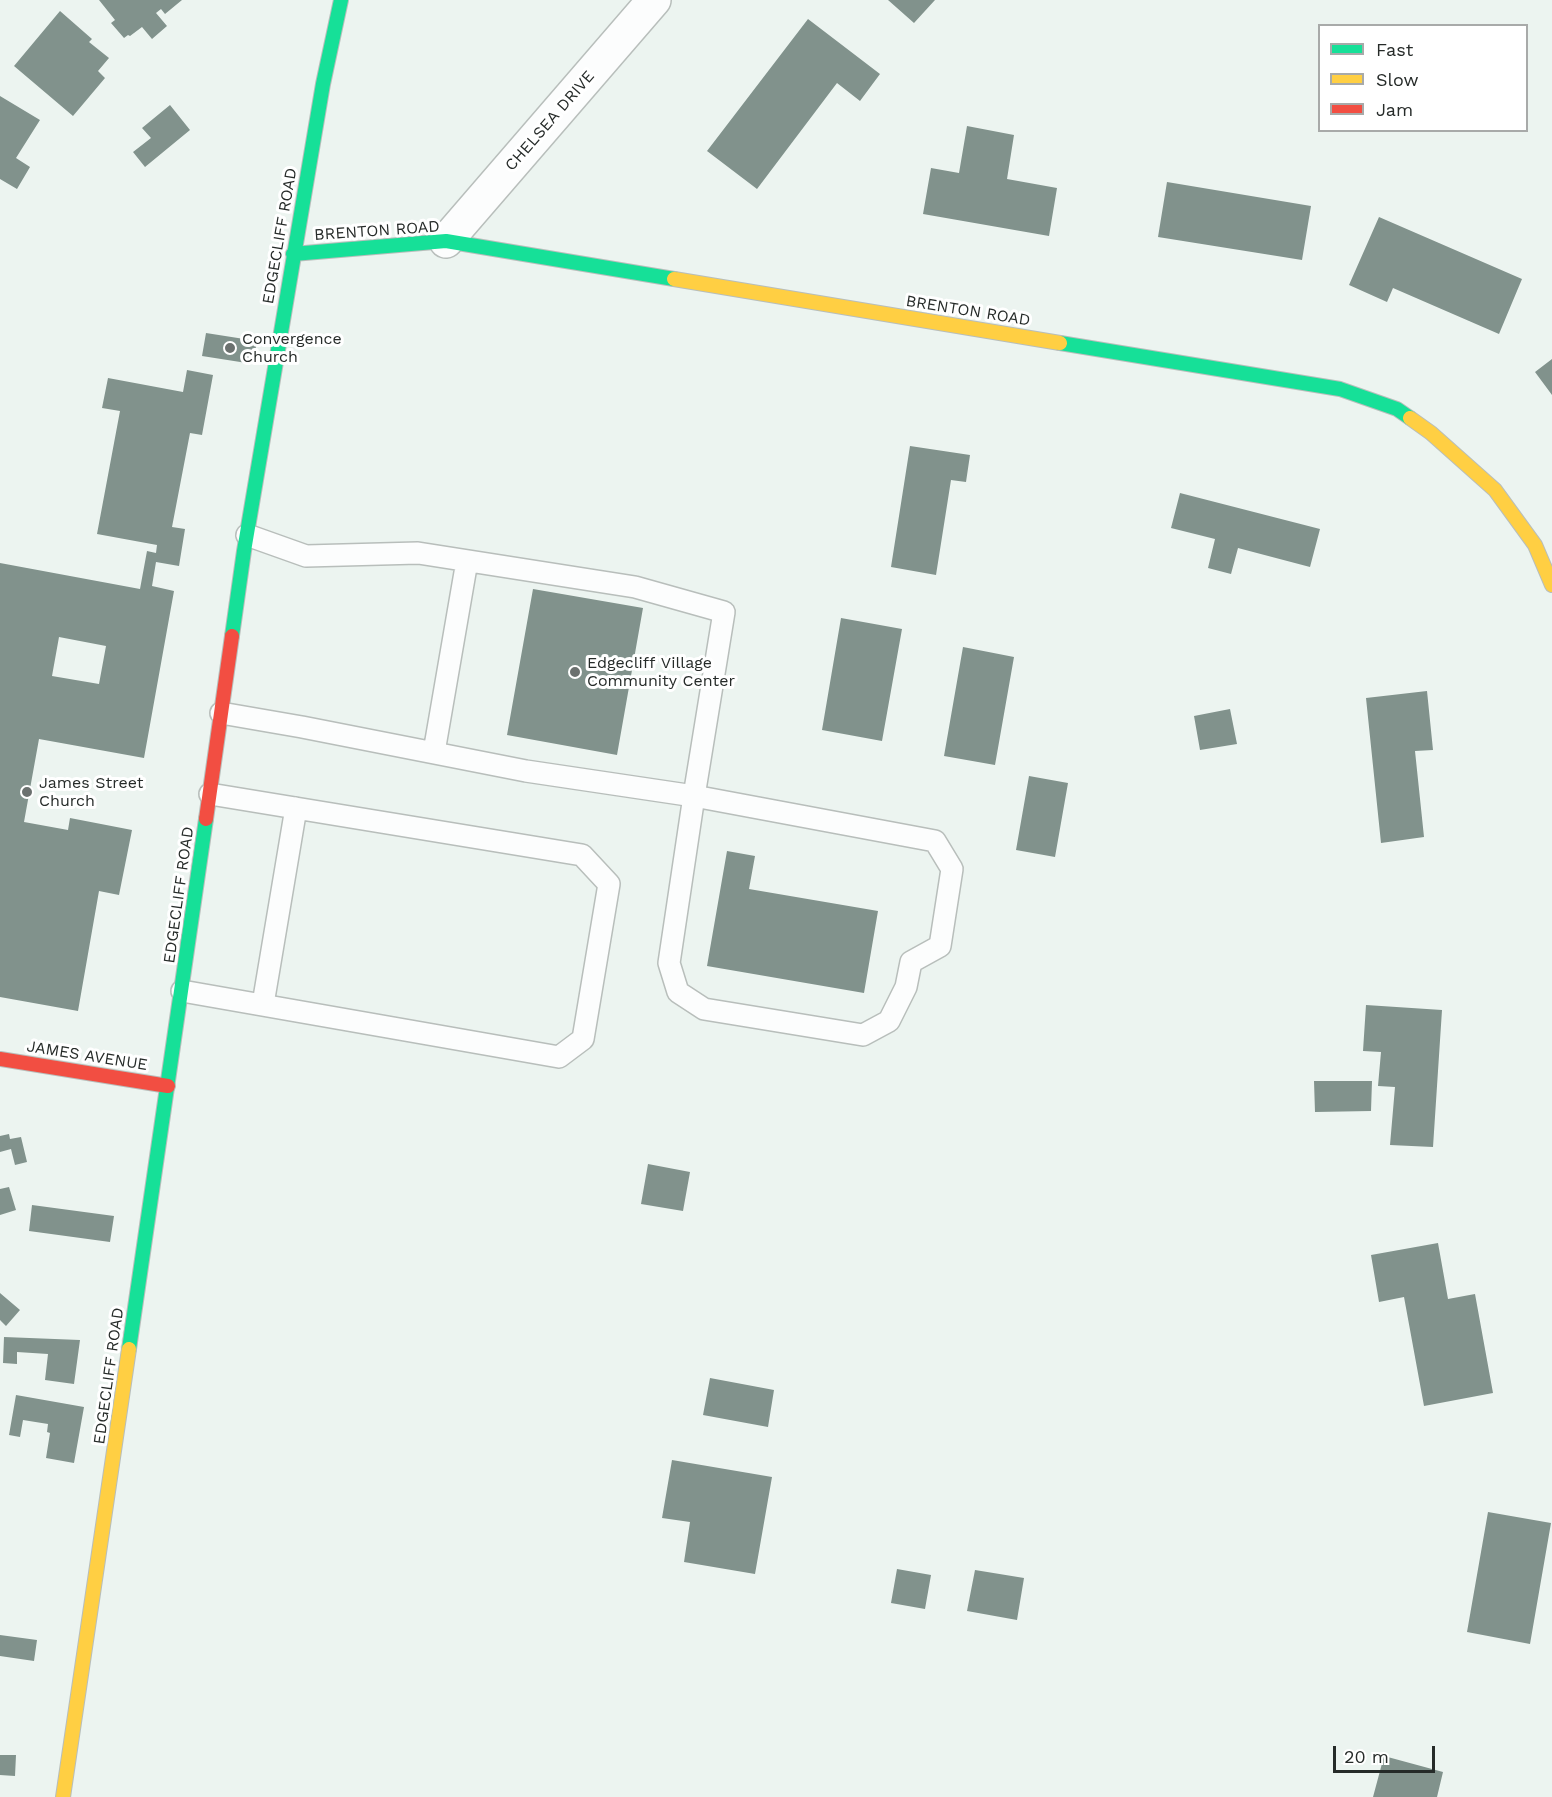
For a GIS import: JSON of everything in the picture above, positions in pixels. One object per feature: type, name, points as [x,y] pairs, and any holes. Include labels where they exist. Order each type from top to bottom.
[{"type":"street","name":"EDGECLIFF ROAD","points":[[63,1797],[182,991],[246,535],[323,84],[341,0]]},
{"type":"street","name":"CHELSEA DRIVE","points":[[446,241],[654,0]]},
{"type":"street","name":"BRENTON ROAD","points":[[293,254],[446,241],[1340,389],[1397,409],[1431,433],[1495,490],[1535,545],[1552,585]]},
{"type":"street","name":"JAMES AVENUE","points":[[0,1059],[168,1086]]},
{"type":"lane","points":[[221,713],[526,771],[694,796],[935,841],[952,869],[940,946],[911,962],[906,987],[889,1021],[863,1035],[704,1009],[678,992],[669,963],[694,796],[724,612],[635,587],[418,553],[306,556],[246,535]]},
{"type":"lane","points":[[434,752],[467,561]]},
{"type":"lane","points":[[182,991],[559,1057],[583,1039],[609,884],[582,855],[210,794]]},
{"type":"lane","points":[[263,1004],[296,808]]},
{"type":"building","points":[[99,0],[182,0],[165,14],[161,9],[156,13],[167,26],[152,39],[142,27],[124,38],[111,23],[115,20]]},
{"type":"building","points":[[888,0],[935,0],[914,23]]},
{"type":"building","points":[[60,11],[92,39],[89,42],[109,58],[98,71],[105,78],[73,116],[14,66]]},
{"type":"building","points":[[808,19],[880,74],[860,101],[837,83],[757,189],[707,151]]},
{"type":"building","points":[[0,96],[40,120],[16,158],[30,167],[17,189],[0,179]]},
{"type":"building","points":[[170,105],[190,130],[145,167],[133,152],[151,138],[142,128]]},
{"type":"building","points":[[967,126],[1014,135],[1007,179],[1057,188],[1049,236],[923,214],[931,168],[959,173]]},
{"type":"building","points":[[1167,182],[1311,206],[1302,260],[1158,237]]},
{"type":"building","points":[[1379,217],[1522,279],[1499,334],[1393,288],[1387,302],[1349,285]]},
{"type":"building","name":"Convergence Church","points":[[206,333],[257,341],[253,364],[202,356]]},
{"type":"building","points":[[1552,359],[1552,395],[1535,372]]},
{"type":"building","points":[[187,370],[213,375],[202,435],[190,433],[172,527],[185,529],[179,566],[156,562],[152,586],[174,591],[144,758],[39,739],[24,822],[68,830],[70,818],[132,830],[119,895],[99,891],[78,1011],[0,997],[0,563],[140,589],[147,551],[156,553],[157,545],[97,534],[120,411],[102,408],[108,378],[183,392]],"holes":[[[59,637],[106,646],[99,684],[52,676]]]},
{"type":"building","points":[[910,446],[970,455],[966,482],[951,480],[936,575],[891,567]]},
{"type":"building","points":[[1180,493],[1320,529],[1310,567],[1238,548],[1231,574],[1208,568],[1215,539],[1171,528]]},
{"type":"building","name":"Edgecliff Village Community Center","points":[[533,589],[643,608],[617,755],[507,735]]},
{"type":"building","points":[[841,618],[902,629],[882,741],[822,730]]},
{"type":"building","points":[[963,647],[1014,657],[995,765],[944,756]]},
{"type":"building","points":[[1427,691],[1433,750],[1415,751],[1424,837],[1381,843],[1366,698]]},
{"type":"building","points":[[1230,709],[1237,744],[1200,750],[1194,716]]},
{"type":"building","points":[[1029,776],[1068,783],[1055,857],[1016,850]]},
{"type":"building","points":[[727,851],[755,856],[749,889],[878,911],[864,993],[707,966]]},
{"type":"building","points":[[1366,1005],[1442,1010],[1433,1147],[1390,1145],[1395,1087],[1378,1086],[1381,1052],[1363,1051]]},
{"type":"building","points":[[1314,1081],[1372,1081],[1371,1111],[1315,1112]]},
{"type":"building","points":[[9,1134],[10,1139],[21,1137],[27,1162],[15,1165],[11,1149],[0,1152],[0,1136]]},
{"type":"building","points":[[648,1164],[690,1172],[683,1211],[641,1204]]},
{"type":"building","points":[[9,1187],[16,1210],[0,1215],[0,1189]]},
{"type":"building","points":[[32,1205],[114,1216],[110,1242],[29,1231]]},
{"type":"building","points":[[1438,1243],[1448,1299],[1475,1294],[1493,1393],[1424,1406],[1404,1297],[1379,1302],[1371,1255]]},
{"type":"building","points":[[0,1293],[20,1310],[6,1326],[0,1320]]},
{"type":"building","points":[[4,1337],[80,1340],[74,1384],[45,1380],[48,1354],[17,1352],[17,1364],[3,1363]]},
{"type":"building","points":[[710,1378],[774,1390],[768,1427],[703,1415]]},
{"type":"building","points":[[16,1395],[84,1407],[74,1463],[46,1458],[50,1433],[47,1432],[48,1424],[23,1420],[20,1437],[9,1435]]},
{"type":"building","points":[[672,1460],[772,1477],[755,1574],[684,1562],[690,1522],[662,1518]]},
{"type":"building","points":[[1488,1512],[1551,1523],[1530,1644],[1467,1632]]},
{"type":"building","points":[[897,1569],[931,1575],[925,1609],[891,1603]]},
{"type":"building","points":[[975,1570],[1024,1578],[1017,1620],[967,1611]]},
{"type":"building","points":[[0,1635],[37,1640],[34,1661],[0,1656]]},
{"type":"building","points":[[0,1755],[16,1755],[15,1776],[0,1775]]},
{"type":"building","points":[[1384,1756],[1443,1772],[1437,1797],[1373,1797]]},
{"type":"traffic: fast","points":[[232,636],[244,551],[323,84],[341,0]]},
{"type":"traffic: fast","points":[[293,254],[446,241],[674,279]]},
{"type":"traffic: fast","points":[[1060,343],[1340,389],[1397,409],[1410,418]]},
{"type":"traffic: fast","points":[[129,1349],[206,819]]},
{"type":"traffic: slow","points":[[674,279],[1060,343]]},
{"type":"traffic: slow","points":[[1410,418],[1431,433],[1495,490],[1535,545],[1552,585]]},
{"type":"traffic: slow","points":[[63,1797],[129,1349]]},
{"type":"traffic: jam","points":[[206,819],[232,636]]},
{"type":"traffic: jam","points":[[0,1059],[168,1086]]},
{"type":"place","name":"Convergence Church","points":[[230,348]]},
{"type":"place","name":"Edgecliff Village Community Center","points":[[575,672]]},
{"type":"place","name":"James Street Church","points":[[27,792]]}]
